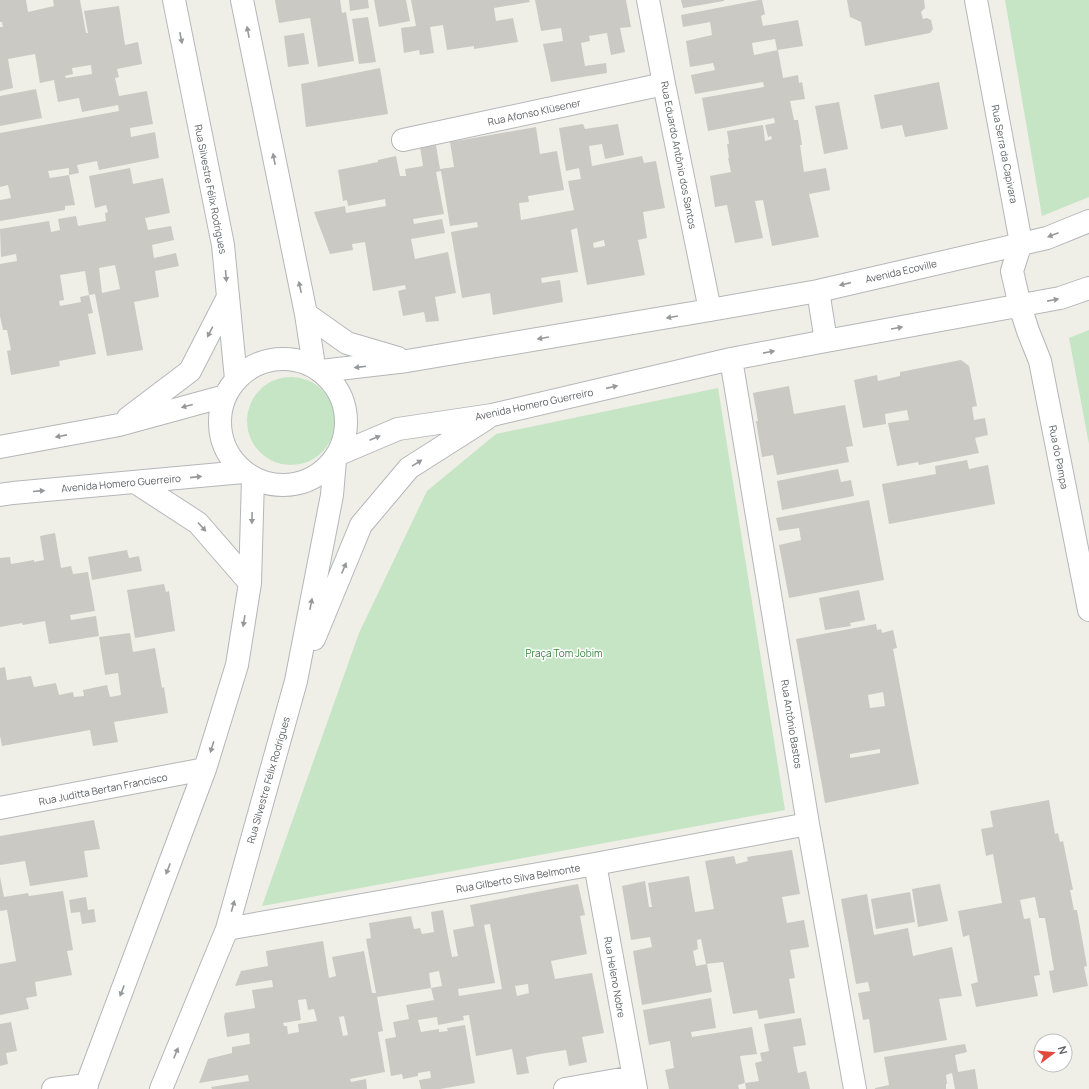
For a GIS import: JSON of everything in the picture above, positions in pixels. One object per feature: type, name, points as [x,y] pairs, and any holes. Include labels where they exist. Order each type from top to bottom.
[{"type":"street","name":"Rua Silvestre Félix Rodrigues","points":[[174,0],[223,245],[228,297],[230,387]]},
{"type":"street","points":[[242,0],[318,369]]},
{"type":"street","name":"Rua Eduardo Antônio dos Santos","points":[[648,0],[710,310]]},
{"type":"street","name":"Rua Serra da Capivara","points":[[976,0],[1022,243]]},
{"type":"street","name":"Rua Afonso Klüsener","points":[[403,140],[664,84]]},
{"type":"street","name":"Avenida Ecoville","points":[[710,310],[818,291],[1047,238],[1089,221]]},
{"type":"street","points":[[1020,306],[1012,270],[1022,243]]},
{"type":"street","points":[[731,359],[1020,306],[1060,298],[1089,288]]},
{"type":"street","points":[[818,291],[826,341]]},
{"type":"street","points":[[120,425],[190,371],[228,297]]},
{"type":"street","name":"Rua do Pampa","points":[[1020,306],[1040,361],[1089,610]]},
{"type":"street","points":[[318,369],[407,361],[710,310]]},
{"type":"street","points":[[306,314],[347,343],[407,361]]},
{"type":"street","points":[[0,447],[120,425],[230,387],[249,368],[265,361],[282,358],[298,360],[318,369],[335,384],[343,400],[347,418],[345,436],[337,457],[318,476],[297,485],[275,486],[248,475],[230,456],[221,437],[220,416],[230,387]]},
{"type":"street","name":"Avenida Homero Guerreiro","points":[[337,457],[398,429],[492,415],[731,359]]},
{"type":"street","name":"Rua Antônio Bastos","points":[[731,359],[808,824],[855,1089]]},
{"type":"street","points":[[296,681],[362,525],[409,468],[492,415]]},
{"type":"street","name":"Rua Silvestre Félix Rodrigues","points":[[161,1089],[227,929],[296,681],[332,495],[337,457]]},
{"type":"street","points":[[53,1089],[86,1087],[205,769],[237,665],[250,583],[248,475]]},
{"type":"street","name":"Avenida Homero Guerreiro","points":[[0,495],[135,482],[248,475]]},
{"type":"street","points":[[135,482],[198,523],[250,583]]},
{"type":"street","name":"Rua Juditta Bertan Francisco","points":[[0,808],[205,769]]},
{"type":"street","name":"Rua Gilberto Silva Belmonte","points":[[227,929],[595,864],[808,824]]},
{"type":"street","name":"Rua Heleno Nobre","points":[[595,864],[634,1083]]},
{"type":"street","points":[[565,1089],[634,1083]]},
{"type":"green space","points":[[1005,0],[1089,0],[1089,197],[1042,216]]},
{"type":"green space","points":[[1089,330],[1089,444],[1069,338]]},
{"type":"green space","points":[[291,377],[308,380],[322,390],[332,404],[335,421],[332,438],[322,452],[308,462],[291,465],[274,462],[260,452],[250,438],[247,421],[250,404],[260,390],[274,380]]},
{"type":"green space","name":"Praça Tom Jobim","points":[[718,388],[785,810],[262,906],[359,633],[427,491],[496,434]]},
{"type":"building","points":[[0,0],[26,0],[28,12],[54,6],[53,0],[80,0],[86,33],[88,33],[84,11],[119,6],[125,45],[138,42],[142,64],[117,69],[119,77],[115,78],[119,96],[147,91],[153,124],[130,128],[131,137],[155,132],[159,158],[99,170],[97,161],[77,165],[79,173],[69,175],[75,205],[65,206],[65,210],[0,221],[0,200],[11,198],[8,185],[0,187],[0,133],[119,111],[118,105],[82,112],[79,98],[58,102],[54,80],[40,83],[35,54],[8,59],[13,88],[0,91],[0,27],[3,27],[2,22],[0,22]],"holes":[[[91,65],[92,74],[66,78],[65,76],[73,74],[72,68]],[[69,168],[69,175],[50,178],[48,171]]]},
{"type":"building","points":[[275,0],[340,0],[342,13],[346,12],[354,61],[318,67],[310,18],[279,23]]},
{"type":"building","points":[[349,0],[368,0],[369,8],[350,11]]},
{"type":"building","points":[[374,0],[406,0],[410,21],[379,27]]},
{"type":"building","points":[[411,0],[529,0],[530,2],[494,8],[496,21],[513,18],[518,42],[474,49],[474,46],[447,50],[443,25],[430,27],[434,53],[420,55],[419,50],[404,53],[401,28],[416,26]]},
{"type":"building","points":[[535,0],[626,0],[631,27],[620,28],[625,52],[611,55],[607,33],[589,36],[590,41],[581,43],[585,66],[606,63],[607,73],[551,82],[543,44],[563,41],[561,28],[541,31]]},
{"type":"building","points":[[681,0],[724,0],[724,1],[683,8]]},
{"type":"building","points":[[762,0],[765,14],[761,16],[763,26],[798,20],[803,46],[777,50],[775,39],[752,43],[754,55],[778,50],[783,78],[798,75],[799,83],[802,82],[805,99],[790,101],[794,120],[798,120],[804,172],[826,168],[830,190],[809,194],[819,237],[772,246],[763,200],[755,201],[763,238],[735,243],[727,205],[715,207],[710,176],[731,172],[728,158],[727,144],[729,144],[727,131],[763,125],[765,141],[772,139],[771,136],[768,137],[765,125],[775,123],[774,118],[708,131],[702,98],[764,87],[763,82],[695,94],[691,75],[715,70],[713,63],[690,67],[686,41],[712,35],[710,22],[683,27],[681,15]]},
{"type":"building","points":[[847,0],[924,0],[925,8],[921,12],[923,19],[927,18],[931,20],[933,29],[930,33],[865,46],[861,22],[850,17]]},
{"type":"building","points":[[368,17],[376,62],[359,64],[352,19]]},
{"type":"building","points":[[304,33],[309,64],[288,67],[284,36]]},
{"type":"building","points":[[380,68],[388,114],[306,127],[301,84]]},
{"type":"building","points":[[939,82],[948,129],[905,137],[902,125],[881,129],[874,95]]},
{"type":"building","points":[[36,89],[42,118],[0,126],[0,96]]},
{"type":"building","points":[[839,102],[848,149],[824,154],[815,106]]},
{"type":"building","points":[[583,124],[585,129],[618,124],[624,155],[605,159],[602,144],[589,146],[592,166],[642,156],[644,163],[656,161],[665,208],[643,212],[647,238],[638,240],[645,275],[587,285],[577,228],[571,230],[578,272],[541,278],[542,283],[560,280],[563,302],[493,315],[490,293],[462,298],[451,232],[478,227],[477,222],[450,226],[441,171],[436,172],[444,214],[413,219],[414,224],[442,219],[445,233],[411,239],[415,259],[448,252],[456,293],[435,297],[439,321],[426,322],[424,312],[403,316],[398,291],[406,289],[405,285],[373,291],[365,242],[352,244],[353,250],[330,254],[314,212],[345,206],[346,213],[386,206],[385,199],[348,206],[347,200],[343,201],[338,170],[378,162],[378,160],[396,156],[400,176],[406,176],[405,169],[423,166],[420,147],[436,145],[440,169],[454,167],[450,142],[536,127],[540,154],[557,151],[564,190],[528,196],[529,202],[519,203],[521,220],[574,210],[568,181],[581,179],[579,168],[566,171],[559,128]],"holes":[[[604,240],[605,246],[594,248],[593,243]]]},
{"type":"building","points":[[130,168],[133,184],[163,178],[170,213],[145,218],[148,230],[171,226],[174,240],[152,245],[154,258],[176,253],[179,266],[155,271],[159,297],[134,302],[143,350],[107,356],[95,294],[89,295],[93,313],[88,314],[96,354],[59,361],[60,366],[11,375],[7,351],[11,350],[7,330],[3,330],[0,316],[0,264],[17,261],[16,254],[1,257],[0,229],[49,221],[51,232],[60,230],[58,219],[76,216],[78,226],[106,221],[105,213],[108,212],[106,205],[95,208],[89,176]],"holes":[[[115,265],[120,289],[102,293],[99,268]],[[85,271],[89,295],[80,297],[81,302],[60,306],[59,301],[64,300],[60,275]]]},
{"type":"building","points":[[961,360],[969,366],[977,406],[972,407],[974,420],[985,418],[988,435],[975,438],[979,453],[919,465],[918,462],[897,466],[888,423],[909,420],[907,410],[885,414],[886,424],[863,428],[854,380],[877,375],[878,381],[900,376],[900,372]]},
{"type":"building","points":[[789,386],[794,414],[845,405],[853,446],[846,447],[849,462],[777,475],[773,455],[762,457],[753,393]]},
{"type":"building","points":[[967,460],[969,469],[988,465],[995,504],[889,524],[882,484],[936,474],[935,466]]},
{"type":"building","points":[[838,469],[841,482],[851,480],[854,496],[782,510],[777,481]]},
{"type":"building","points":[[869,500],[884,580],[789,598],[779,545],[801,540],[799,528],[779,531],[776,518]]},
{"type":"building","points":[[55,533],[61,568],[71,566],[73,574],[88,572],[95,611],[70,615],[71,620],[96,616],[99,636],[49,644],[45,621],[0,627],[0,558],[10,557],[11,564],[34,560],[34,562],[44,560],[40,536]]},
{"type":"building","points":[[127,550],[129,558],[139,556],[142,571],[92,580],[88,557]]},
{"type":"building","points":[[164,584],[166,592],[169,591],[175,631],[135,638],[127,590]]},
{"type":"building","points":[[859,590],[865,620],[850,623],[851,626],[825,630],[819,598]]},
{"type":"building","points":[[876,624],[877,630],[881,629],[882,633],[893,630],[897,648],[893,649],[919,784],[825,803],[796,639]],"holes":[[[883,692],[885,706],[870,708],[868,695]],[[880,749],[880,753],[850,758],[850,754]]]},
{"type":"building","points":[[130,633],[133,652],[155,648],[168,713],[114,722],[118,742],[93,746],[90,730],[2,746],[0,736],[0,668],[5,667],[7,680],[31,676],[34,687],[56,683],[59,695],[73,692],[74,697],[84,696],[83,690],[107,685],[110,697],[121,695],[118,673],[105,675],[99,637]]},
{"type":"building","points":[[1049,800],[1055,834],[1058,833],[1060,842],[1063,841],[1073,890],[1070,890],[1074,910],[1077,910],[1087,966],[1084,967],[1088,986],[1053,993],[1049,971],[1054,970],[1045,918],[1039,918],[1035,897],[1020,900],[1024,919],[1030,918],[1040,975],[1034,976],[1038,996],[976,1007],[971,984],[978,982],[969,935],[963,937],[958,911],[1002,903],[993,854],[986,856],[981,829],[993,827],[990,811]]},
{"type":"building","points":[[94,820],[100,849],[84,851],[88,877],[30,886],[25,861],[0,865],[0,836]]},
{"type":"building","points":[[792,850],[800,894],[782,897],[787,923],[804,920],[809,947],[790,950],[795,978],[789,979],[795,1013],[759,1019],[757,1010],[733,1014],[723,962],[706,964],[701,939],[697,940],[698,949],[693,951],[696,966],[707,964],[712,992],[642,1005],[633,951],[652,947],[650,937],[631,940],[622,886],[645,881],[649,907],[652,907],[648,883],[689,876],[695,912],[714,909],[705,861],[734,856],[736,864],[748,861],[747,857]]},
{"type":"building","points":[[0,877],[4,897],[28,893],[29,896],[63,891],[73,950],[67,951],[72,975],[35,982],[37,996],[26,998],[29,1009],[0,1015],[0,964],[16,961],[7,910],[0,911]]},
{"type":"building","points":[[578,884],[585,915],[580,916],[587,954],[551,961],[555,979],[592,973],[604,1033],[582,1037],[587,1062],[569,1066],[566,1050],[540,1054],[526,1057],[529,1073],[517,1075],[512,1049],[476,1056],[469,1015],[463,1016],[464,1020],[438,1025],[437,1017],[418,1020],[421,1032],[439,1029],[439,1032],[448,1031],[447,1028],[465,1025],[475,1083],[440,1089],[421,1089],[419,1080],[431,1078],[430,1071],[418,1073],[418,1076],[403,1079],[402,1074],[391,1076],[385,1039],[396,1037],[393,1022],[409,1019],[406,1005],[434,1000],[431,988],[377,997],[383,1031],[378,1032],[385,1072],[350,1079],[351,1082],[366,1079],[367,1089],[212,1089],[211,1087],[249,1081],[248,1075],[199,1083],[208,1059],[232,1053],[232,1047],[250,1044],[249,1033],[227,1037],[224,1017],[225,1013],[255,1008],[252,990],[273,987],[272,980],[235,986],[241,971],[268,966],[266,951],[323,941],[329,978],[336,976],[332,957],[364,951],[372,993],[376,993],[366,939],[371,938],[369,923],[411,916],[414,929],[420,928],[422,934],[434,932],[431,912],[443,910],[452,957],[458,956],[453,930],[474,926],[470,905]],"holes":[[[490,924],[502,989],[459,996],[458,989],[495,983],[484,925]],[[439,971],[442,986],[431,988],[429,973]],[[528,984],[529,993],[517,996],[515,986]],[[306,999],[308,1010],[314,1009],[317,1021],[298,1024],[299,1032],[288,1034],[287,1026],[284,1026],[283,1023],[301,1020],[298,1000]],[[344,1016],[348,1035],[343,1036],[339,1017]]]},
{"type":"building","points":[[940,884],[948,921],[918,927],[912,889]]},
{"type":"building","points":[[910,892],[915,922],[876,929],[871,899]]},
{"type":"building","points":[[867,894],[874,935],[908,928],[913,956],[952,947],[962,996],[939,999],[947,1040],[874,1053],[869,1019],[863,1020],[858,993],[870,991],[868,982],[856,984],[841,899]]},
{"type":"building","points":[[86,897],[88,910],[94,909],[96,922],[82,924],[80,912],[71,913],[69,900]]},
{"type":"building","points":[[711,998],[716,1028],[691,1032],[692,1037],[752,1027],[757,1054],[740,1056],[745,1083],[738,1085],[739,1089],[669,1089],[665,1070],[674,1068],[670,1041],[649,1045],[643,1010]]},
{"type":"building","points":[[801,1018],[806,1045],[793,1047],[798,1073],[806,1071],[810,1089],[746,1089],[745,1083],[759,1081],[755,1063],[762,1061],[760,1053],[769,1051],[764,1024]]},
{"type":"building","points":[[11,1022],[17,1051],[6,1053],[8,1064],[0,1066],[0,1024]]},
{"type":"building","points":[[965,1044],[967,1052],[955,1055],[958,1072],[975,1069],[978,1089],[955,1089],[952,1073],[946,1075],[946,1089],[875,1089],[889,1085],[884,1057]]}]
